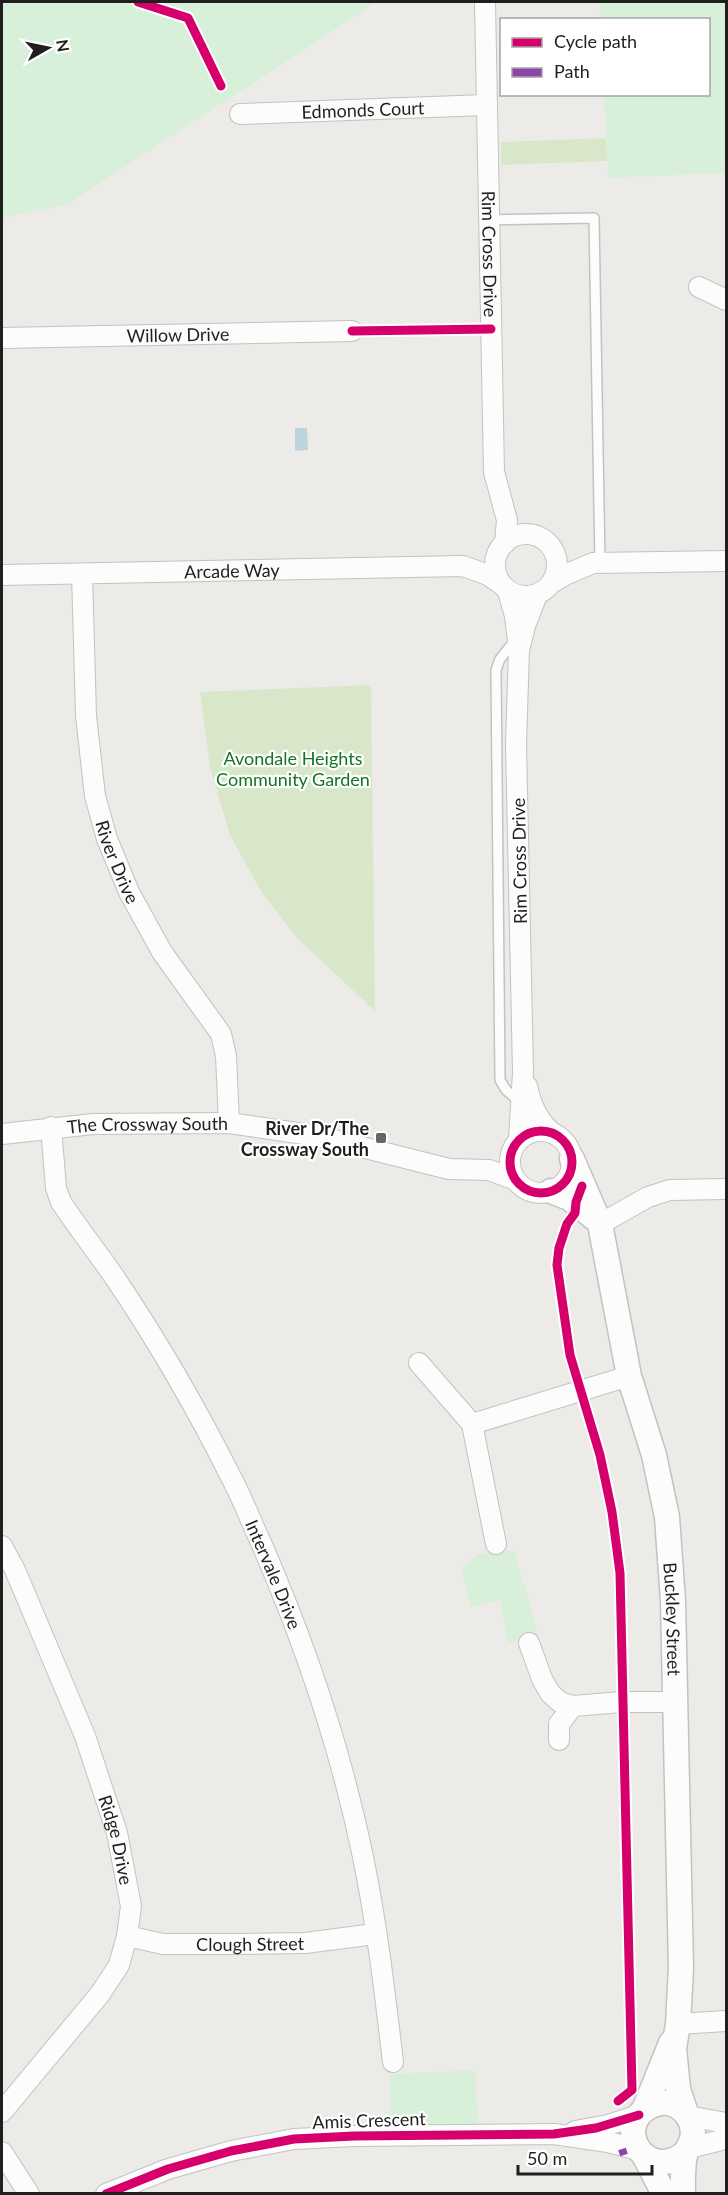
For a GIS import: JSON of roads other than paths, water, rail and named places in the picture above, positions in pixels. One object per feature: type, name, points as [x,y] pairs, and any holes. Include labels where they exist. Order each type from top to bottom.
[{"type":"street","name":"Rim Cross Drive","points":[[485,2],[494,472],[505,505],[508,526],[502,547]]},
{"type":"street","name":"Edmonds Court","points":[[240,114],[486,105]]},
{"type":"street","points":[[699,287],[726,300]]},
{"type":"street","name":"Willow Drive","points":[[2,339],[352,331]]},
{"type":"street","name":"Rim Cross Drive","points":[[505,505],[544,541]]},
{"type":"street","points":[[544,541],[558,564],[553,582],[546,590],[527,597],[518,595],[505,587],[495,568],[502,547],[520,535],[544,541],[597,563]]},
{"type":"street","name":"Arcade Way","points":[[463,566],[502,547]]},
{"type":"street","points":[[553,582],[597,563],[726,561]]},
{"type":"street","name":"Arcade Way","points":[[2,575],[463,566],[488,575],[505,587]]},
{"type":"street","name":"River Drive","points":[[82,574],[86,716],[95,796],[107,839],[129,892],[162,952],[221,1034],[226,1056],[229,1123]]},
{"type":"street","name":"Rim Cross Drive","points":[[505,587],[515,616],[518,644],[516,744],[523,1072],[522,1104],[516,1145]]},
{"type":"street","name":"Rim Cross Drive","points":[[518,644],[537,595]]},
{"type":"street","name":"Rim Cross Drive","points":[[523,1072],[538,1118],[554,1134]]},
{"type":"street","name":"The Crossway South","points":[[2,1134],[51,1127],[133,1122],[229,1123],[318,1136],[449,1169],[489,1170],[516,1180]]},
{"type":"street","name":"Intervale Drive","points":[[51,1127],[56,1188],[61,1202],[114,1277],[190,1400],[234,1483],[273,1570],[310,1665],[341,1768],[363,1858],[393,2062]]},
{"type":"street","points":[[467,1170],[516,1145],[527,1135],[545,1132],[554,1134],[563,1140],[569,1149],[572,1159],[567,1179],[560,1187],[551,1191],[540,1193],[531,1191],[516,1180],[510,1165],[516,1145]]},
{"type":"street","name":"Buckley Street","points":[[572,1159],[600,1224],[629,1376],[654,1455],[667,1517],[672,1580],[676,1702],[681,1968],[674,2062],[678,2089],[687,2114]]},
{"type":"street","points":[[551,1191],[576,1202],[600,1224],[648,1197],[670,1190],[726,1189]]},
{"type":"street","points":[[419,1363],[472,1424],[496,1544]]},
{"type":"street","points":[[472,1424],[629,1376]]},
{"type":"street","name":"Ridge Drive","points":[[2,1546],[15,1570],[85,1736],[117,1833],[131,1906],[127,1936],[119,1965],[100,1994],[2,2112]]},
{"type":"street","points":[[529,1643],[542,1679],[550,1693],[560,1702],[573,1706],[622,1702],[676,1702]]},
{"type":"street","points":[[559,1740],[559,1724],[573,1706]]},
{"type":"street","name":"Clough Street","points":[[127,1936],[163,1944],[248,1944],[305,1943],[375,1934]]},
{"type":"street","points":[[678,2024],[726,2021]]},
{"type":"street","name":"Buckley Street","points":[[642,2112],[678,2024]]},
{"type":"street","points":[[664,2193],[642,2154],[633,2132],[642,2112],[652,2105],[670,2103],[687,2114],[726,2123]]},
{"type":"street","name":"Amis Crescent","points":[[106,2193],[168,2169],[231,2151],[294,2139],[354,2136],[554,2134],[596,2128],[642,2112]]},
{"type":"street","points":[[683,2193],[688,2150],[693,2132],[687,2114]]},
{"type":"street","name":"Amis Crescent","points":[[554,2134],[608,2142],[642,2154]]},
{"type":"street","points":[[642,2154],[663,2163],[671,2162],[688,2150],[726,2139]]},
{"type":"street","points":[[2,2152],[29,2193]]},
{"type":"lane","points":[[488,220],[594,218],[597,563]]},
{"type":"lane","points":[[518,644],[500,659],[496,670],[496,737],[500,1080],[506,1090],[522,1104]]},
{"type":"water","points":[[295,428],[307,428],[308,450],[295,451]]},
{"type":"place","name":"River Dr/The Crossway South","points":[[381,1138]]},
{"type":"park label","name":"Avondale Heights Community Garden","points":[[293,768]]}]
